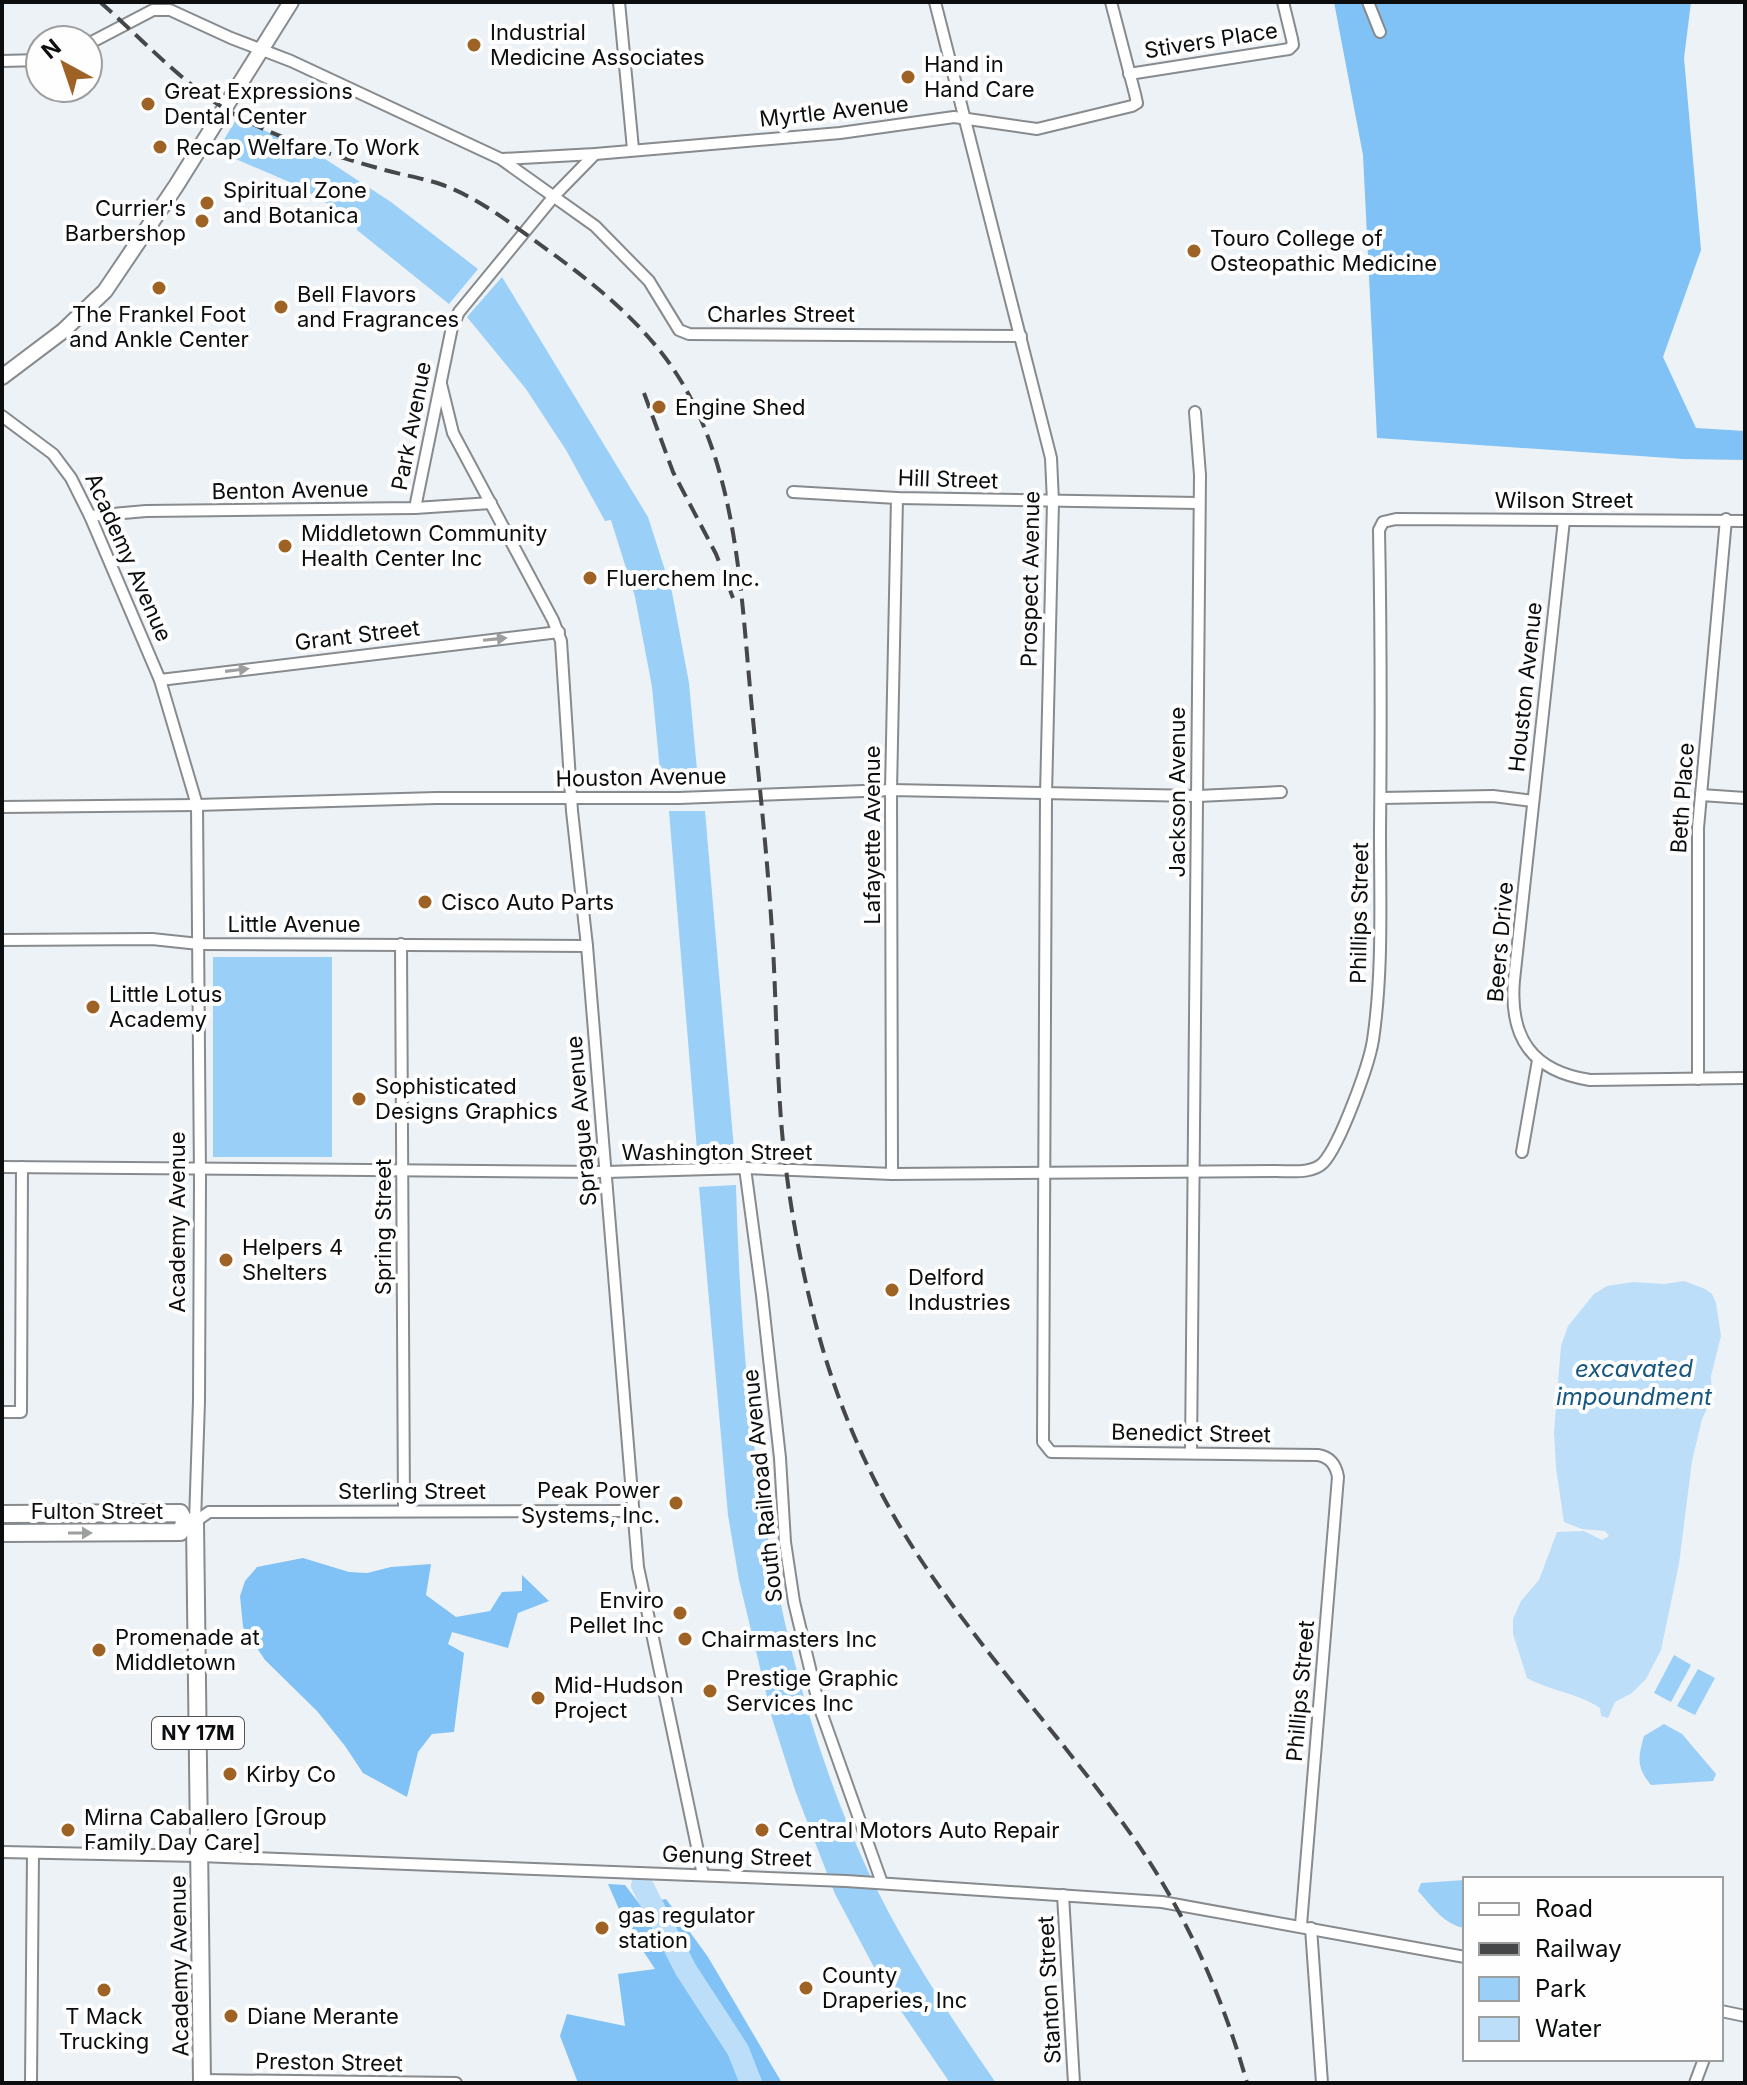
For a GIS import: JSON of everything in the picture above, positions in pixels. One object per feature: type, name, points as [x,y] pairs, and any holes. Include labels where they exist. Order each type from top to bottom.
[{"type":"main road","points":[[2,377],[63,331],[105,291],[176,186],[291,2]]},
{"type":"main road","name":"Fulton Street","points":[[2,1514],[180,1513],[190,1522],[180,1532],[2,1533]]},
{"type":"main road","name":"Academy Avenue","points":[[190,1522],[200,1856],[202,2082]]},
{"type":"street","points":[[619,2],[633,149]]},
{"type":"street","name":"Prospect Avenue","points":[[935,2],[1051,458],[1043,1437],[1048,1450]]},
{"type":"street","points":[[1111,2],[1129,74]]},
{"type":"street","name":"Stivers Place","points":[[1129,74],[1289,49],[1293,45],[1283,2]]},
{"type":"street","points":[[1368,2],[1380,32]]},
{"type":"street","points":[[104,36],[161,6],[291,61],[501,159],[555,195],[595,154]]},
{"type":"street","points":[[2,61],[24,60]]},
{"type":"street","name":"Myrtle Avenue","points":[[501,159],[840,133],[954,117],[1037,129],[1132,106],[1137,103],[1129,74]]},
{"type":"street","name":"Charles Street","points":[[555,195],[595,226],[649,281],[679,330],[689,334],[1021,336]]},
{"type":"street","name":"Park Avenue","points":[[415,508],[452,327],[459,312],[555,195]]},
{"type":"street","name":"Sprague Avenue","points":[[441,384],[453,433],[559,632],[638,1567],[703,1875]]},
{"type":"street","name":"Jackson Avenue","points":[[1191,1453],[1200,475],[1195,412]]},
{"type":"street","name":"Academy Avenue","points":[[2,416],[53,454],[71,478],[160,680],[197,805],[199,1401],[190,1522]]},
{"type":"street","name":"Hill Street","points":[[793,492],[897,498],[1198,503]]},
{"type":"street","name":"Lafayette Avenue","points":[[892,1174],[891,790],[897,498]]},
{"type":"street","name":"Benton Avenue","points":[[90,516],[146,511],[415,508],[491,503]]},
{"type":"street","name":"Wilson Street","points":[[1383,522],[1396,519],[1745,521]]},
{"type":"street","name":"Beth Place","points":[[1698,1079],[1698,828],[1726,519]]},
{"type":"street","name":"Houston Avenue","points":[[1381,798],[1493,796],[1533,801],[1564,520]]},
{"type":"street","name":"Phillips Street","points":[[1192,1172],[1306,1170],[1320,1165],[1330,1153],[1355,1098],[1373,1041],[1378,977],[1381,798],[1379,530],[1383,522]]},
{"type":"street","name":"Grant Street","points":[[160,680],[559,632]]},
{"type":"street","name":"Houston Avenue","points":[[2,807],[436,798],[679,798],[891,790],[1198,796],[1281,792]]},
{"type":"street","points":[[1701,795],[1745,798]]},
{"type":"street","name":"Beers Drive","points":[[1533,801],[1512,999],[1519,1033],[1538,1060]]},
{"type":"street","name":"Little Avenue","points":[[2,940],[152,939],[199,944],[587,946]]},
{"type":"street","name":"Spring Street","points":[[401,944],[404,1510]]},
{"type":"street","points":[[1522,1152],[1538,1060],[1564,1075],[1590,1080],[1745,1078]]},
{"type":"street","name":"Washington Street","points":[[2,1167],[606,1172],[745,1168],[892,1174],[1192,1172]]},
{"type":"street","points":[[2,1412],[21,1412],[22,1167]]},
{"type":"street","name":"South Railroad Avenue","points":[[745,1168],[764,1308],[780,1458],[785,1542],[794,1602],[819,1706],[882,1883]]},
{"type":"street","name":"Benedict Street","points":[[1048,1450],[1318,1455],[1332,1462]]},
{"type":"street","name":"Phillips Street","points":[[1322,2083],[1306,1926],[1338,1477],[1332,1462]]},
{"type":"street","name":"Sterling Street","points":[[190,1522],[209,1512],[632,1511]]},
{"type":"street","name":"Genung Street","points":[[2,1852],[200,1856],[703,1875],[882,1883],[1162,1902],[1463,1957]]},
{"type":"street","points":[[31,2083],[33,1853]]},
{"type":"street","name":"Stanton Street","points":[[1063,1895],[1074,2083]]},
{"type":"street","points":[[1723,2011],[1745,2016]]},
{"type":"street","points":[[1695,2083],[1703,2061]]},
{"type":"street","name":"Preston Street","points":[[202,2082],[456,2083]]},
{"type":"green space","points":[[237,118],[319,155],[391,202],[478,269],[449,304],[357,230],[357,221],[294,184],[217,151]]},
{"type":"green space","points":[[502,277],[648,517],[672,592],[689,683],[698,781],[661,782],[652,687],[635,597],[611,520],[605,521],[566,450],[526,389],[467,317]]},
{"type":"green space","points":[[669,811],[705,811],[735,1161],[698,1162]]},
{"type":"green space","points":[[213,957],[332,957],[332,1157],[213,1157]]},
{"type":"green space","points":[[736,1185],[745,1360],[755,1448],[785,1622],[807,1707],[834,1790],[882,1899],[928,1980],[996,2083],[950,2083],[884,1986],[835,1894],[795,1790],[772,1718],[739,1580],[728,1515],[699,1187]]},
{"type":"green space","points":[[1674,1655],[1691,1665],[1671,1702],[1654,1693]]},
{"type":"green space","points":[[1698,1669],[1715,1678],[1695,1715],[1677,1706]]},
{"type":"green space","points":[[1664,1724],[1682,1734],[1716,1774],[1713,1781],[1651,1785],[1641,1767],[1640,1750],[1644,1736]]},
{"type":"green space","points":[[1463,1880],[1463,1927],[1433,1909],[1418,1891],[1421,1883]]},
{"type":"shaded area","points":[[1334,2],[1691,2],[1684,58],[1701,250],[1663,357],[1696,428],[1745,431],[1745,460],[1683,459],[1377,438],[1363,155]]},
{"type":"shaded area","points":[[303,1558],[349,1572],[367,1573],[391,1567],[431,1564],[426,1595],[456,1617],[490,1611],[502,1592],[522,1591],[522,1575],[549,1601],[518,1613],[508,1648],[452,1632],[448,1644],[464,1653],[454,1732],[432,1734],[418,1752],[407,1797],[363,1773],[317,1711],[265,1660],[243,1627],[240,1596],[245,1581],[257,1567]]},
{"type":"shaded area","points":[[608,1884],[625,1885],[651,1919],[651,1902],[666,1899],[708,1957],[782,2083],[578,2083],[560,2036],[567,2014],[625,2026],[618,1974],[655,1969],[626,1925]]},
{"type":"water","name":"excavated impoundment","points":[[1684,1281],[1705,1289],[1712,1294],[1716,1303],[1721,1336],[1711,1376],[1712,1398],[1702,1419],[1692,1461],[1679,1564],[1661,1650],[1646,1679],[1632,1693],[1615,1702],[1608,1718],[1601,1716],[1600,1708],[1591,1703],[1527,1678],[1513,1634],[1513,1619],[1521,1601],[1539,1580],[1557,1532],[1584,1531],[1602,1540],[1609,1536],[1605,1531],[1582,1529],[1564,1522],[1554,1432],[1561,1346],[1568,1326],[1594,1294],[1607,1286]]},
{"type":"waterway","points":[[642,1885],[686,1970],[738,2050],[751,2083]]},
{"type":"railway","points":[[100,2],[189,83],[228,111],[281,136],[331,154],[443,185],[500,216],[567,264],[619,307],[664,356],[688,394],[707,434],[721,476],[738,565],[769,889],[779,1094],[786,1168],[807,1286],[831,1377],[872,1474],[925,1566],[976,1636],[1110,1805],[1171,1897],[1227,2019],[1247,2083]]},
{"type":"railway","points":[[644,393],[673,472],[716,554],[733,598]]},
{"type":"place","name":"Industrial Medicine Associates","points":[[474,45]]},
{"type":"place","name":"Hand in Hand Care","points":[[908,77]]},
{"type":"place","name":"Great Expressions Dental Center","points":[[148,104]]},
{"type":"place","name":"Recap Welfare To Work","points":[[160,147]]},
{"type":"place","name":"Spiritual Zone and Botanica","points":[[207,203]]},
{"type":"place","name":"Currier's Barbershop","points":[[202,221]]},
{"type":"place","name":"Touro College of Osteopathic Medicine","points":[[1194,251]]},
{"type":"place","name":"The Frankel Foot and Ankle Center","points":[[159,288]]},
{"type":"place","name":"Bell Flavors and Fragrances","points":[[281,307]]},
{"type":"place","name":"Engine Shed","points":[[659,407]]},
{"type":"place","name":"Middletown Community Health Center Inc","points":[[285,546]]},
{"type":"place","name":"Fluerchem Inc.","points":[[590,578]]},
{"type":"place","name":"Cisco Auto Parts","points":[[425,902]]},
{"type":"place","name":"Little Lotus Academy","points":[[93,1007]]},
{"type":"place","name":"Sophisticated Designs Graphics","points":[[359,1099]]},
{"type":"place","name":"Helpers 4 Shelters","points":[[226,1260]]},
{"type":"place","name":"Delford Industries","points":[[892,1290]]},
{"type":"place","name":"Peak Power Systems, Inc.","points":[[676,1503]]},
{"type":"place","name":"Enviro Pellet Inc","points":[[680,1613]]},
{"type":"place","name":"Chairmasters Inc","points":[[685,1639]]},
{"type":"place","name":"Promenade at Middletown","points":[[99,1650]]},
{"type":"place","name":"Prestige Graphic Services Inc","points":[[710,1691]]},
{"type":"place","name":"Mid-Hudson Project","points":[[538,1698]]},
{"type":"place","name":"Kirby Co","points":[[230,1774]]},
{"type":"place","name":"Mirna Caballero [Group Family Day Care]","points":[[68,1830]]},
{"type":"place","name":"Central Motors Auto Repair","points":[[762,1830]]},
{"type":"place","name":"gas regulator station","points":[[602,1928]]},
{"type":"place","name":"County Draperies, Inc","points":[[806,1988]]},
{"type":"place","name":"T Mack Trucking","points":[[104,1990]]},
{"type":"place","name":"Diane Merante","points":[[231,2016]]}]
